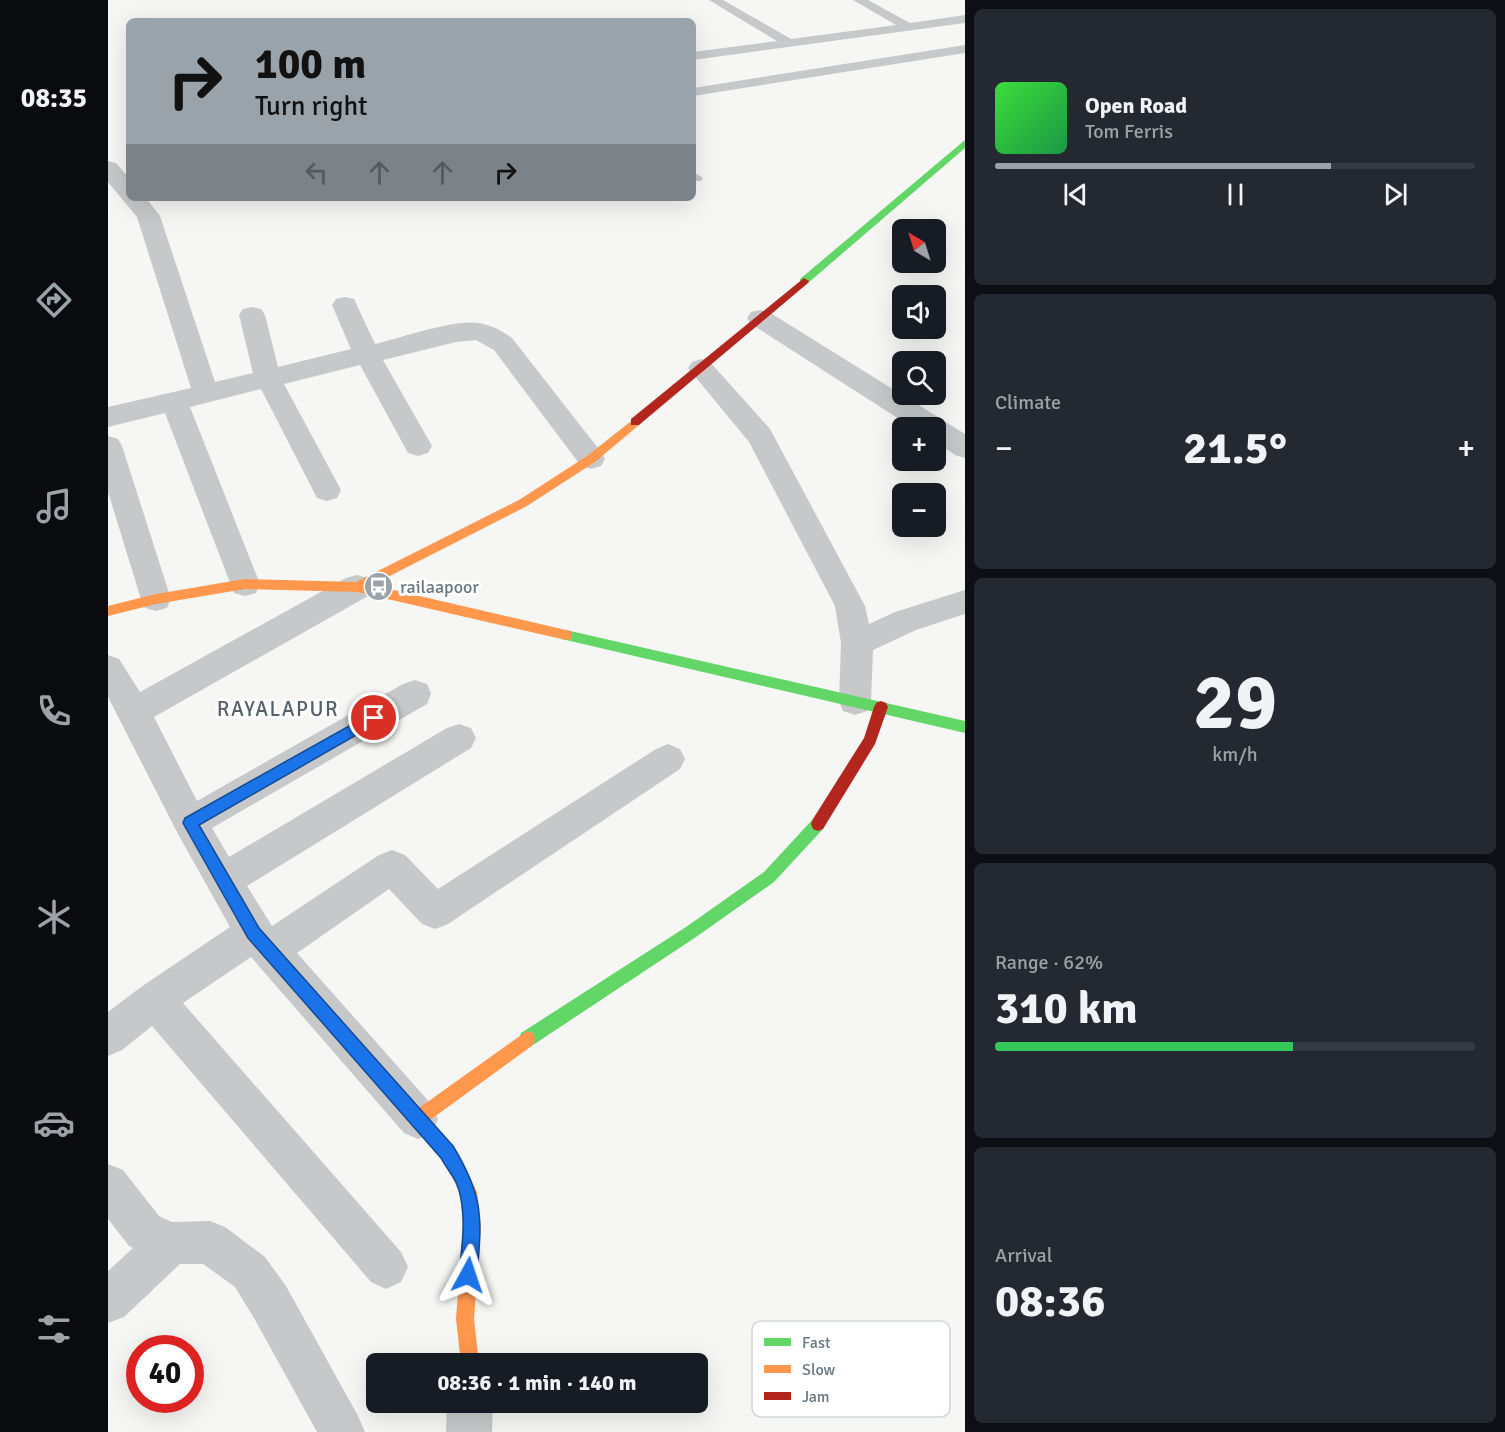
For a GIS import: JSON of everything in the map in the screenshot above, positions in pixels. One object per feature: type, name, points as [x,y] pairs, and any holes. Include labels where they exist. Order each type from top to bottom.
[{"type":"street","points":[[134,712],[357,587],[523,503],[591,459],[965,143]]},
{"type":"street","points":[[108,168],[126,189]]},
{"type":"street","points":[[108,207],[126,201]]},
{"type":"street","points":[[136,201],[148,216],[152,226],[206,394]]},
{"type":"street","points":[[345,305],[367,355],[418,447]]},
{"type":"street","points":[[252,315],[267,378],[327,490]]},
{"type":"street","points":[[760,318],[918,417]]},
{"type":"street","points":[[108,417],[456,333],[476,331],[490,335],[503,344],[591,459]]},
{"type":"street","points":[[418,1119],[526,1039],[691,932],[769,877],[823,819],[870,740],[868,704],[850,606],[760,436],[701,368]]},
{"type":"street","points":[[174,401],[245,584]]},
{"type":"street","points":[[946,435],[965,448]]},
{"type":"street","points":[[108,446],[156,599]]},
{"type":"street","points":[[108,611],[156,599],[245,584],[357,587],[965,727]]},
{"type":"street","points":[[857,644],[906,621],[965,602]]},
{"type":"street","points":[[108,668],[134,712],[190,823],[261,942],[447,1152],[463,1179],[470,1202],[471,1234],[465,1317],[469,1353]]},
{"type":"street","points":[[190,823],[415,694]]},
{"type":"street","points":[[224,880],[459,738]]},
{"type":"street","points":[[108,1036],[154,1000],[392,867],[435,912],[668,759]]},
{"type":"street","points":[[154,1000],[386,1267]]},
{"type":"street","points":[[108,1185],[144,1231],[171,1243],[210,1242],[250,1272],[270,1302],[342,1432]]},
{"type":"street","points":[[108,1301],[171,1243]]},
{"type":"street","points":[[469,1432],[470,1413]]},
{"type":"lane","points":[[715,0],[789,43]]},
{"type":"lane","points":[[859,0],[909,27]]},
{"type":"lane","points":[[696,56],[965,19]]},
{"type":"lane","points":[[696,92],[965,49]]},
{"type":"traffic: fast","points":[[804,281],[965,143]]},
{"type":"traffic: fast","points":[[566,635],[965,727]]},
{"type":"traffic: fast","points":[[527,1039],[691,932],[769,877],[818,824]]},
{"type":"traffic: slow","points":[[357,587],[523,503],[591,459],[635,422]]},
{"type":"traffic: slow","points":[[108,611],[156,599],[245,584],[357,587],[566,635]]},
{"type":"traffic: slow","points":[[469,1353],[465,1319],[472,1226],[468,1192],[453,1161],[418,1119],[527,1039]]},
{"type":"traffic: jam","points":[[635,422],[804,281]]},
{"type":"traffic: jam","points":[[818,824],[870,740],[881,707]]},
{"type":"place","name":"railaapoor","points":[[379,587]]},
{"type":"district","name":"RAYALAPUR","points":[[278,709]]},
{"type":"route","points":[[374,718],[190,823],[254,933],[268,951],[447,1152],[463,1179],[470,1202],[471,1234],[468,1275]]}]
